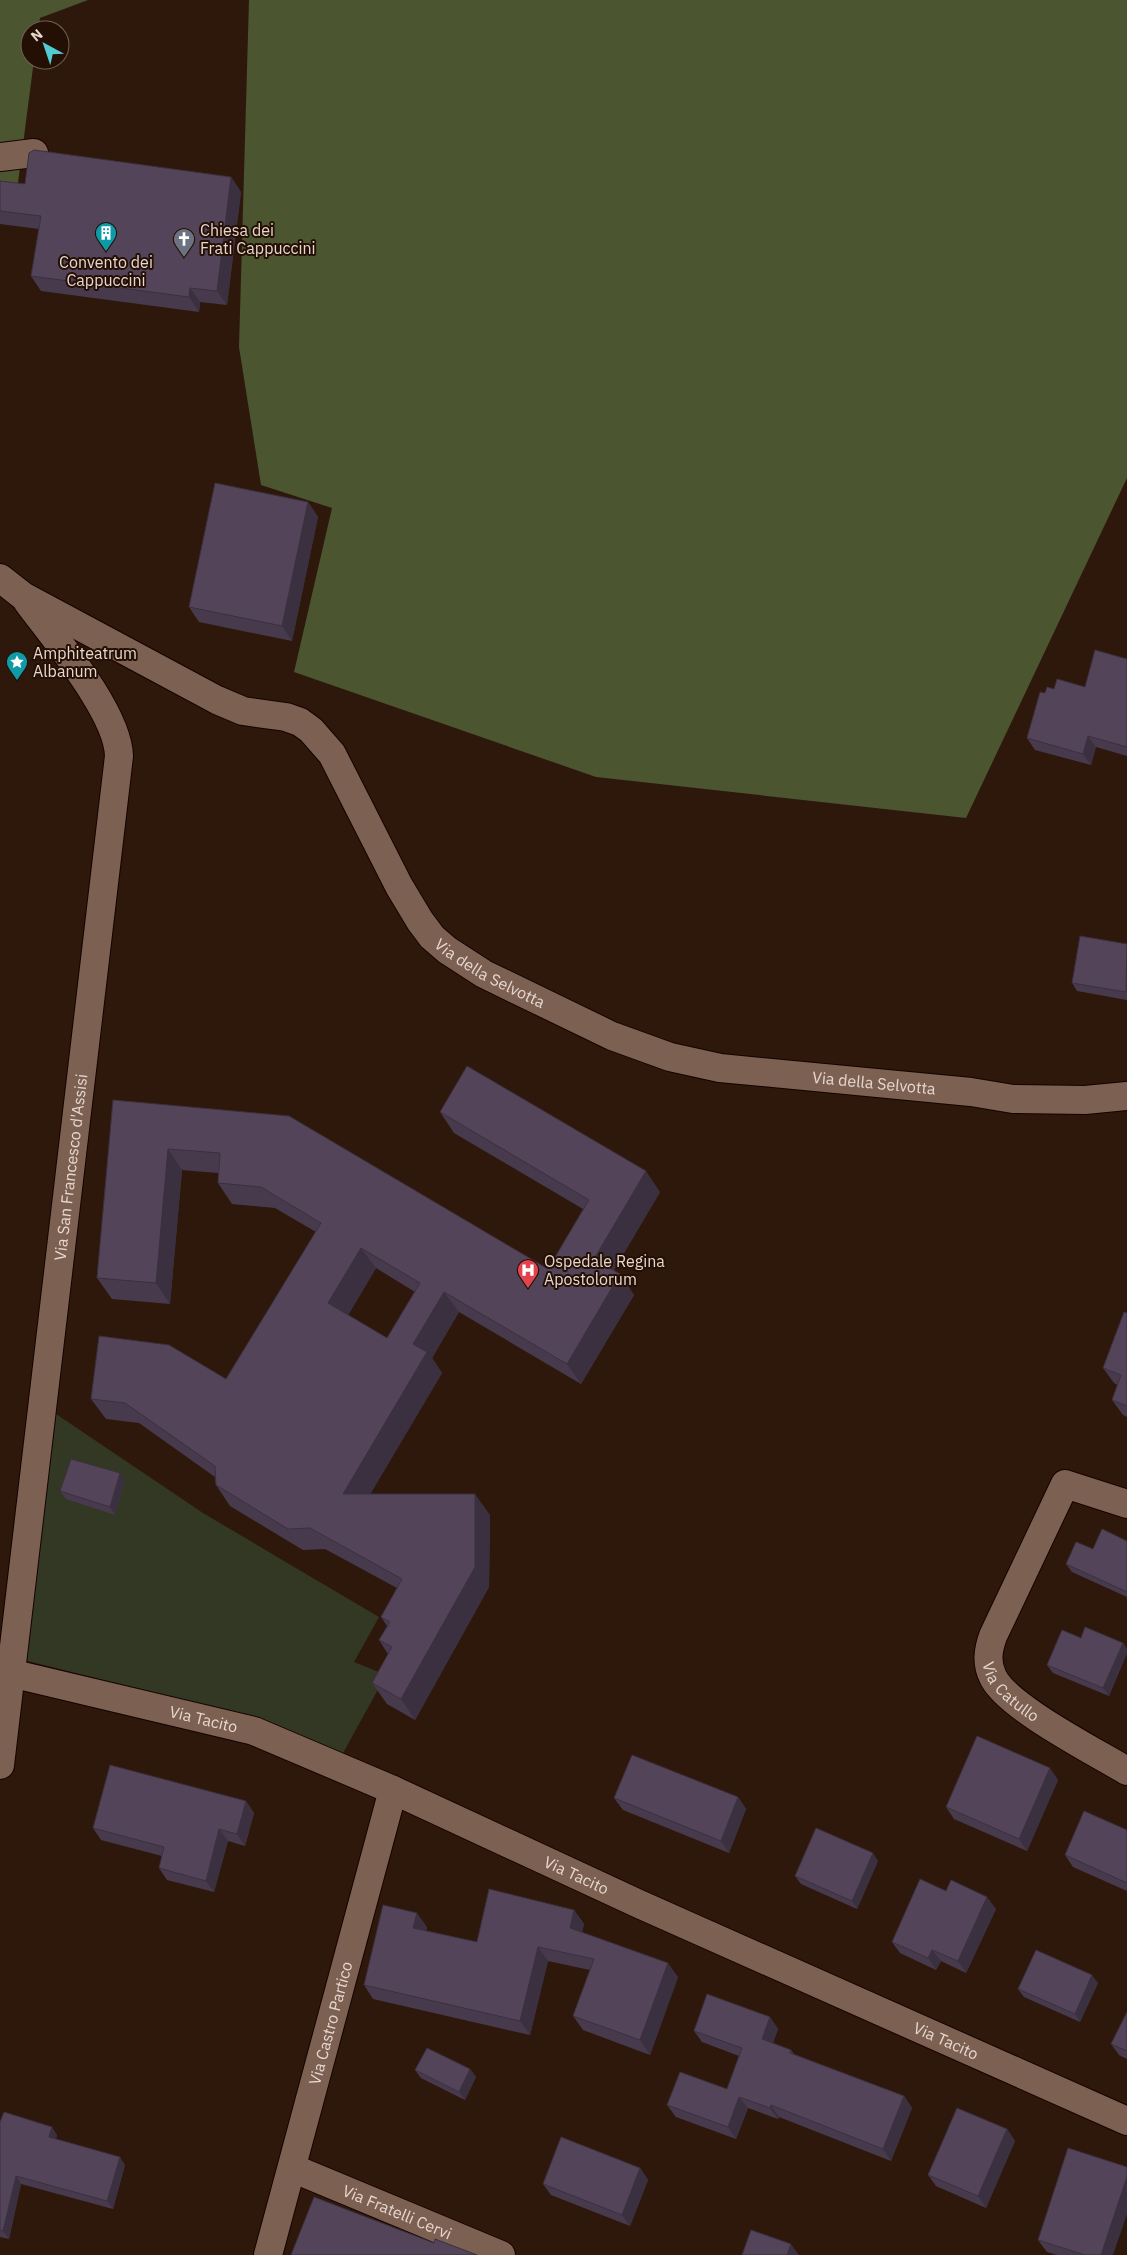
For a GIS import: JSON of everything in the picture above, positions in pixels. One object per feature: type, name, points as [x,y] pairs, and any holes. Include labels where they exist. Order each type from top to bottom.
[{"type":"street","points":[[0,157],[34,153]]},
{"type":"street","name":"Via della Selvotta","points":[[0,578],[23,596],[228,706],[243,711],[286,717],[306,725],[324,742],[332,754],[399,886],[432,937],[458,958],[484,974],[612,1036],[670,1057],[720,1068],[971,1092],[1013,1099],[1085,1100],[1127,1096]]},
{"type":"street","name":"Via San Francesco d'Assisi","points":[[0,1765],[119,756],[117,738],[111,722],[97,698],[23,596]]},
{"type":"street","name":"Via Catullo","points":[[1127,1504],[1065,1484],[993,1636],[988,1663],[994,1678],[1010,1698],[1027,1711],[1127,1771]]},
{"type":"street","name":"Via Tacito","points":[[10,1673],[254,1731],[393,1790],[639,1904],[1127,2121]]},
{"type":"street","name":"Via Castro Partico","points":[[268,2255],[393,1790]]},
{"type":"street","name":"Via Fratelli Cervi","points":[[292,2168],[501,2255]]},
{"type":"green space","points":[[0,0],[88,0],[40,18],[40,20],[20,20],[20,70],[33,70],[18,183],[0,184]]},
{"type":"green space","points":[[249,0],[1127,0],[1127,478],[966,818],[596,777],[294,672],[332,508],[261,485],[239,347]]},
{"type":"green space","points":[[56,1414],[203,1513],[379,1617],[354,1662],[386,1675],[342,1755],[263,1720],[24,1660]]},
{"type":"building","name":"Convento dei Cappuccini","points":[[34,150],[231,177],[217,291],[190,288],[189,297],[31,276],[41,216],[0,211],[0,181],[25,184],[29,153]]},
{"type":"building","points":[[215,483],[308,502],[282,626],[189,607]]},
{"type":"building","points":[[1095,650],[1127,659],[1127,747],[1088,736],[1083,754],[1027,738],[1040,692],[1045,693],[1047,687],[1054,689],[1057,679],[1085,687]]},
{"type":"building","points":[[1080,936],[1127,944],[1126,992],[1072,983]]},
{"type":"building","points":[[467,1066],[646,1171],[594,1259],[620,1274],[567,1364],[444,1292],[413,1344],[427,1352],[343,1494],[475,1494],[475,1567],[401,1699],[372,1683],[392,1647],[379,1640],[390,1622],[381,1617],[402,1579],[310,1528],[288,1529],[216,1485],[215,1466],[125,1403],[91,1399],[99,1336],[169,1345],[226,1379],[321,1223],[261,1187],[218,1183],[220,1153],[168,1149],[156,1283],[97,1278],[113,1100],[289,1116],[548,1269],[589,1200],[440,1112]],"holes":[[[361,1248],[420,1283],[387,1338],[328,1303]]]},
{"type":"building","points":[[1124,1312],[1127,1313],[1127,1406],[1112,1400],[1121,1375],[1103,1368]]},
{"type":"building","points":[[71,1459],[120,1473],[110,1507],[60,1491]]},
{"type":"building","points":[[1102,1529],[1127,1541],[1127,1592],[1066,1564],[1076,1542],[1093,1549]]},
{"type":"building","points":[[1085,1627],[1123,1643],[1103,1688],[1047,1665],[1062,1630],[1081,1638]]},
{"type":"building","points":[[977,1736],[1050,1768],[1019,1839],[946,1807]]},
{"type":"building","points":[[632,1755],[738,1797],[721,1841],[614,1798]]},
{"type":"building","points":[[110,1765],[246,1801],[237,1834],[219,1829],[206,1881],[159,1868],[164,1847],[93,1828]]},
{"type":"building","points":[[1084,1811],[1127,1830],[1127,1883],[1065,1855]]},
{"type":"building","points":[[816,1828],[873,1853],[852,1901],[795,1876]]},
{"type":"building","points":[[920,1879],[946,1891],[951,1880],[987,1897],[958,1961],[932,1950],[928,1958],[892,1942]]},
{"type":"building","points":[[489,1889],[574,1910],[570,1928],[668,1963],[640,2040],[573,2016],[594,1959],[538,1947],[520,2021],[364,1985],[383,1905],[417,1913],[413,1928],[477,1942]]},
{"type":"building","points":[[1036,1950],[1092,1975],[1075,2014],[1018,1989]]},
{"type":"building","points":[[707,1994],[770,2017],[762,2039],[791,2050],[790,2053],[904,2096],[883,2149],[771,2105],[770,2108],[739,2097],[728,2127],[667,2105],[680,2072],[727,2089],[742,2048],[694,2031]]},
{"type":"building","points":[[1127,2012],[1127,2051],[1111,2044]]},
{"type":"building","points":[[427,2048],[470,2069],[459,2092],[415,2070]]},
{"type":"building","points":[[957,2108],[1007,2129],[978,2196],[928,2175]]},
{"type":"building","points":[[4,2112],[52,2127],[49,2137],[120,2157],[107,2201],[16,2176],[3,2231],[0,2230],[0,2122]]},
{"type":"building","points":[[561,2137],[640,2168],[622,2215],[543,2184]]},
{"type":"building","points":[[1068,2148],[1127,2167],[1127,2177],[1101,2255],[1085,2255],[1038,2240]]},
{"type":"building","points":[[314,2197],[434,2243],[435,2239],[477,2255],[291,2255]]},
{"type":"building","points":[[751,2230],[791,2244],[787,2255],[742,2255]]},
{"type":"place","name":"Convento dei Cappuccini","points":[[106,252]]},
{"type":"place","name":"Chiesa dei Frati Cappuccini","points":[[184,258]]},
{"type":"place","name":"Amphiteatrum Albanum","points":[[17,681]]},
{"type":"place","name":"Ospedale Regina Apostolorum","points":[[528,1289]]}]
